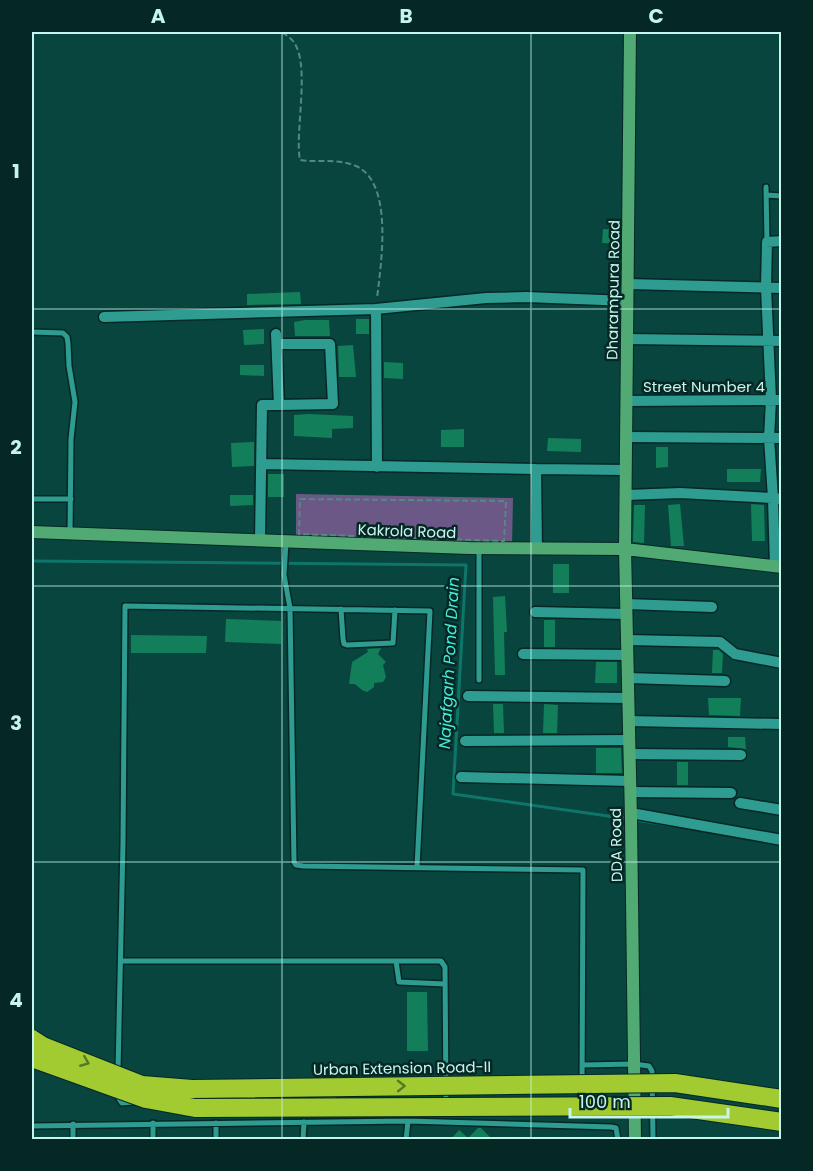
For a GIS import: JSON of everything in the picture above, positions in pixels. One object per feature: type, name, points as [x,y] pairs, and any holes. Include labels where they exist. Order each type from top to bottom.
[{"type":"highway","name":"Urban Extension Road-II","points":[[32,1039],[43,1046],[142,1085],[192,1089],[675,1083],[782,1099]]},
{"type":"highway","points":[[32,1058],[146,1099],[195,1108],[670,1106],[782,1122]]},
{"type":"street","name":"Dharampura Road","points":[[625,549],[630,32]]},
{"type":"street","points":[[778,567],[777,498],[769,438],[776,400],[768,341],[766,288],[767,242],[782,242]]},
{"type":"street","points":[[628,284],[782,288]]},
{"type":"street","points":[[104,317],[376,309],[486,298],[526,297],[628,301]]},
{"type":"street","points":[[376,309],[377,467]]},
{"type":"street","points":[[260,541],[262,405],[279,405],[333,404],[330,344],[277,339],[279,405]]},
{"type":"street","points":[[627,339],[782,341]]},
{"type":"street","name":"Street Number 4","points":[[627,401],[776,400]]},
{"type":"street","points":[[626,437],[782,438]]},
{"type":"street","points":[[262,464],[626,470]]},
{"type":"street","points":[[536,469],[537,549]]},
{"type":"street","points":[[626,495],[680,493],[777,498]]},
{"type":"street","name":"Kakrola Road","points":[[32,532],[479,548],[625,549],[778,567]]},
{"type":"street","name":"DDA Road","points":[[625,549],[635,1140]]},
{"type":"street","points":[[535,612],[712,607]]},
{"type":"street","points":[[627,640],[720,642],[735,654],[782,663]]},
{"type":"street","points":[[523,654],[627,655]]},
{"type":"street","points":[[628,678],[725,681]]},
{"type":"street","points":[[468,696],[629,698]]},
{"type":"street","points":[[629,721],[782,724]]},
{"type":"street","points":[[465,741],[629,740]]},
{"type":"street","points":[[630,754],[741,756]]},
{"type":"street","points":[[461,777],[732,793]]},
{"type":"street","points":[[740,803],[782,810]]},
{"type":"street","points":[[631,819],[782,840]]},
{"type":"lane","points":[[766,187],[767,242]]},
{"type":"lane","points":[[766,195],[782,196]]},
{"type":"lane","points":[[32,332],[57,332],[67,337],[75,402],[71,440],[70,534]]},
{"type":"lane","points":[[32,499],[71,499]]},
{"type":"lane","points":[[286,542],[284,575],[290,608],[294,862],[296,865],[583,870],[582,1094],[576,1104],[401,1100]]},
{"type":"lane","points":[[479,548],[479,680]]},
{"type":"lane","points":[[205,1101],[122,1102],[119,1100],[125,606],[430,611],[417,867]]},
{"type":"lane","points":[[341,609],[343,639],[344,644],[347,645],[393,643],[395,610]]},
{"type":"lane","points":[[121,961],[441,961],[445,967],[446,1101]]},
{"type":"lane","points":[[396,961],[399,981],[445,984]]},
{"type":"lane","points":[[582,1065],[649,1066],[652,1071],[653,1140]]},
{"type":"lane","points":[[299,1099],[345,1099]]},
{"type":"lane","points":[[406,1140],[408,1121]]},
{"type":"lane","points":[[32,1126],[408,1121],[611,1127],[616,1128],[618,1140]]},
{"type":"lane","points":[[216,1122],[216,1140]]},
{"type":"lane","points":[[303,1140],[304,1122]]},
{"type":"lane","points":[[153,1123],[153,1140]]},
{"type":"lane","points":[[73,1125],[73,1140]]},
{"type":"path","points":[[255,32],[284,33],[295,43],[300,57],[302,85],[300,160],[338,161],[354,165],[365,171],[372,180],[378,194],[382,225],[382,255],[376,309]]},
{"type":"path","points":[[300,499],[506,501],[504,541],[299,534],[300,499]]},
{"type":"shaded area","points":[[296,494],[513,498],[512,546],[296,537]]},
{"type":"building","points":[[603,229],[620,230],[620,244],[602,243]]},
{"type":"building","points":[[300,292],[301,304],[247,305],[247,294]]},
{"type":"building","points":[[356,319],[369,319],[369,334],[356,334]]},
{"type":"building","points":[[329,320],[330,336],[295,336],[294,322]]},
{"type":"building","points":[[264,329],[264,344],[244,345],[243,330]]},
{"type":"building","points":[[353,345],[356,377],[339,377],[338,346]]},
{"type":"building","points":[[384,362],[403,363],[403,379],[384,378]]},
{"type":"building","points":[[240,365],[264,365],[264,376],[240,375]]},
{"type":"building","points":[[294,415],[353,416],[353,428],[332,429],[332,438],[294,436]]},
{"type":"building","points":[[464,429],[464,447],[441,447],[441,430]]},
{"type":"building","points":[[548,438],[581,439],[581,452],[547,451]]},
{"type":"building","points":[[254,442],[254,466],[232,467],[231,443]]},
{"type":"building","points":[[656,447],[668,447],[668,467],[656,468]]},
{"type":"building","points":[[727,469],[761,469],[760,482],[727,482]]},
{"type":"building","points":[[268,474],[284,474],[284,497],[268,497]]},
{"type":"building","points":[[230,495],[253,495],[253,505],[230,506]]},
{"type":"building","points":[[680,504],[684,546],[671,546],[668,505]]},
{"type":"building","points":[[751,504],[764,505],[765,541],[752,541]]},
{"type":"building","points":[[634,505],[645,505],[644,543],[633,542]]},
{"type":"building","points":[[553,564],[569,564],[569,593],[553,593]]},
{"type":"building","points":[[505,596],[507,632],[504,632],[505,675],[495,675],[493,597]]},
{"type":"building","points":[[226,619],[281,621],[281,644],[225,642]]},
{"type":"building","points":[[544,620],[555,620],[555,647],[544,647]]},
{"type":"building","points":[[131,635],[207,636],[206,653],[131,653]]},
{"type":"building","points":[[381,648],[378,654],[386,662],[383,665],[386,677],[383,682],[374,683],[374,687],[367,692],[355,684],[349,684],[352,662],[368,652],[367,649]]},
{"type":"building","points":[[713,650],[719,650],[723,654],[722,673],[712,673]]},
{"type":"building","points":[[596,662],[617,662],[617,683],[595,683]]},
{"type":"building","points":[[708,698],[741,698],[740,716],[709,715]]},
{"type":"building","points":[[493,704],[503,704],[504,733],[494,733]]},
{"type":"building","points":[[544,704],[558,705],[557,733],[543,733]]},
{"type":"building","points":[[728,737],[745,737],[746,749],[728,747]]},
{"type":"building","points":[[596,748],[621,748],[622,773],[596,773]]},
{"type":"building","points":[[677,762],[688,762],[688,785],[677,785]]},
{"type":"building","points":[[407,992],[427,992],[428,1051],[407,1051]]},
{"type":"building","points":[[478,1128],[481,1128],[493,1140],[450,1140],[459,1130],[468,1138]]},
{"type":"waterway","name":"Najafgarh Pond Drain","points":[[32,561],[466,565],[453,794],[629,819]]},
{"type":"waterway","name":"Najafgarh Pond Drain","points":[[635,820],[676,826]]}]
